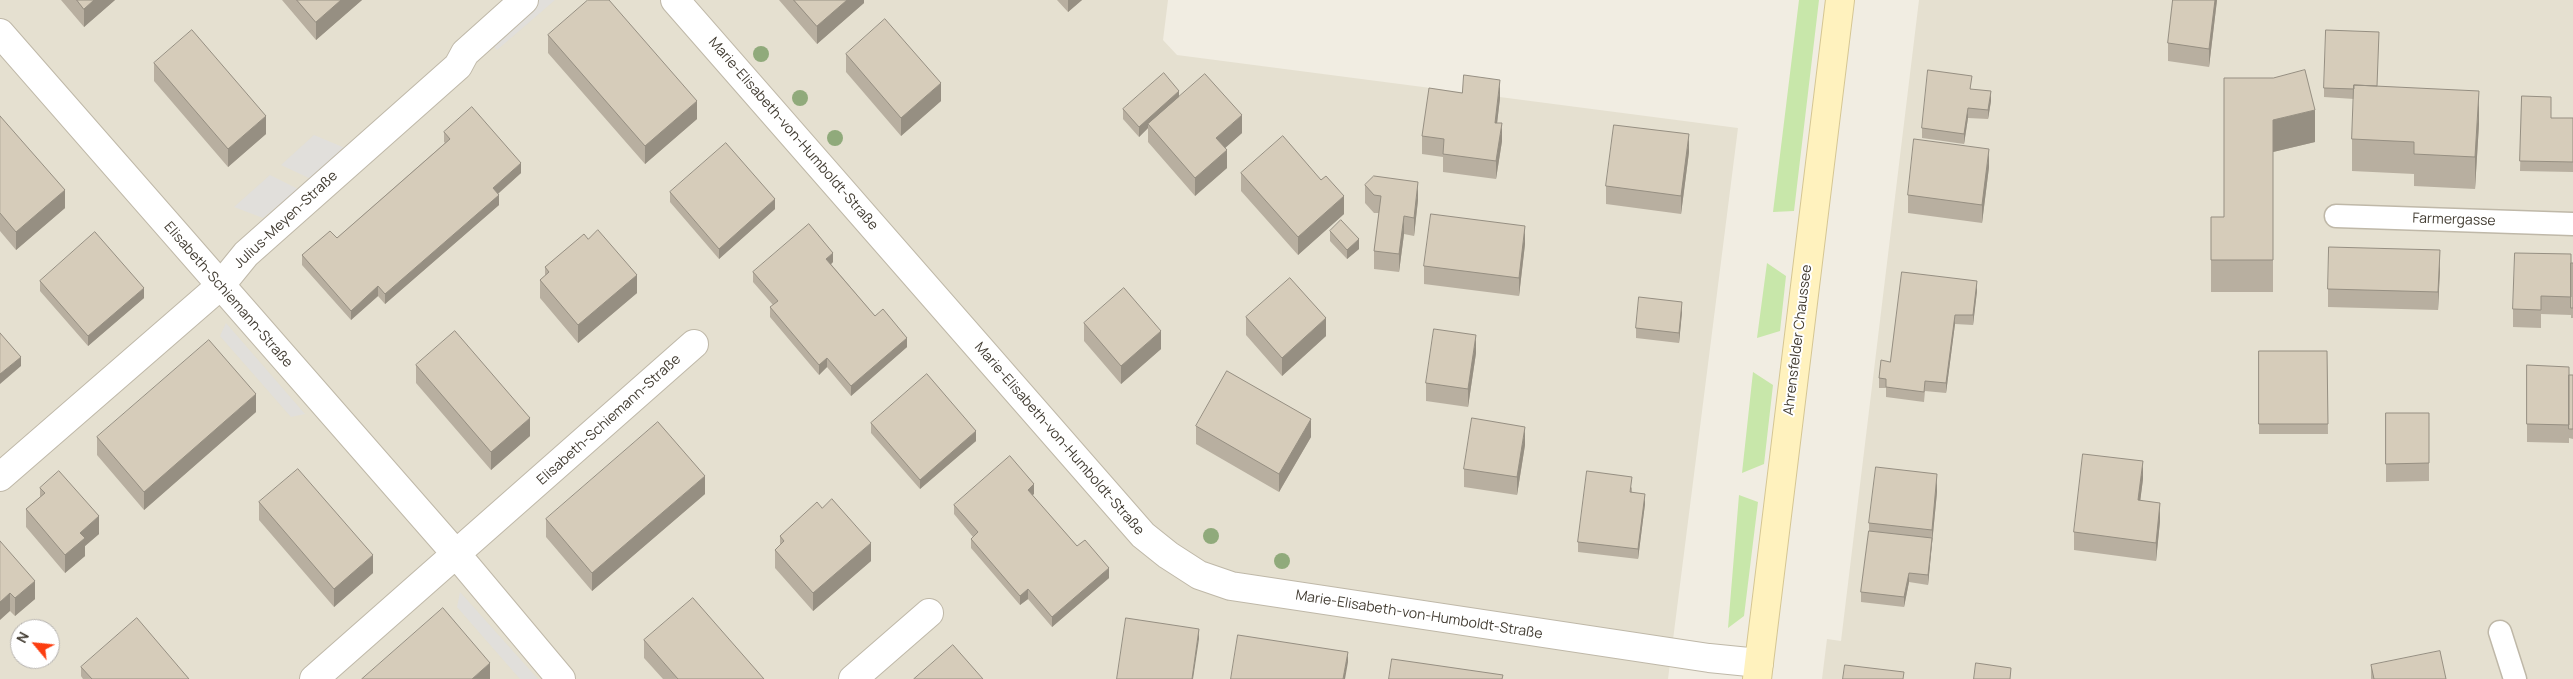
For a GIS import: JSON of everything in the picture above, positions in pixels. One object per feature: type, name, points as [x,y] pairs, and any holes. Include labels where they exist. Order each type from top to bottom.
[{"type":"main road","name":"Ahrensfelder Chaussee","points":[[1758,671],[1840,0]]},
{"type":"street","name":"Julius-Meyen-Straße","points":[[0,477],[220,286],[246,254],[458,66],[465,53],[524,0]]},
{"type":"street","name":"Marie-Elisabeth-von-Humboldt-Straße","points":[[675,0],[1143,535],[1168,555],[1199,575],[1231,586],[1692,656],[1758,671]]},
{"type":"street","name":"Elisabeth-Schiemann-Straße","points":[[0,33],[457,555],[561,679]]},
{"type":"street","name":"Elisabeth-Schiemann-Straße","points":[[314,679],[457,555],[694,344]]},
{"type":"street","points":[[853,679],[929,613]]},
{"type":"lane","name":"Farmergasse","points":[[2336,216],[2573,224]]},
{"type":"lane","points":[[2500,632],[2515,679]]},
{"type":"shaded area","points":[[0,0],[1168,0],[1163,40],[1177,55],[1738,128],[1668,679],[0,679]]},
{"type":"shaded area","points":[[536,0],[555,0],[497,50],[489,41]]},
{"type":"shaded area","points":[[1919,0],[2573,0],[2573,679],[1822,679],[1827,639],[1841,641]]},
{"type":"shaded area","points":[[314,135],[345,148],[311,179],[281,165]]},
{"type":"shaded area","points":[[270,175],[298,189],[263,218],[234,207]]},
{"type":"shaded area","points":[[226,323],[305,414],[291,417],[220,336]]},
{"type":"shaded area","points":[[460,592],[538,679],[520,679],[457,607]]},
{"type":"green space","points":[[1799,0],[1819,0],[1794,211],[1773,212]]},
{"type":"green space","points":[[1767,263],[1786,276],[1780,331],[1757,338]]},
{"type":"green space","points":[[1753,372],[1773,385],[1764,464],[1742,473]]},
{"type":"green space","points":[[1739,495],[1758,502],[1744,616],[1728,628]]},
{"type":"building","points":[[77,0],[94,0],[84,9]]},
{"type":"building","points":[[297,0],[341,0],[316,22]]},
{"type":"building","points":[[588,0],[609,0],[697,101],[645,146],[548,35]]},
{"type":"building","points":[[794,0],[847,0],[817,26]]},
{"type":"building","points":[[2173,0],[2215,0],[2209,49],[2168,43]]},
{"type":"building","points":[[885,19],[941,83],[901,118],[846,54]]},
{"type":"building","points":[[192,30],[266,116],[228,149],[154,63]]},
{"type":"building","points":[[2326,30],[2379,32],[2377,86],[2354,85],[2354,89],[2324,88]]},
{"type":"building","points":[[1928,70],[1972,76],[1970,89],[1991,91],[1988,110],[1968,108],[1964,134],[1922,128]]},
{"type":"building","points":[[2305,70],[2315,110],[2273,120],[2273,260],[2211,260],[2211,217],[2224,217],[2224,78],[2273,78]]},
{"type":"building","points":[[1164,73],[1179,91],[1139,127],[1123,109]]},
{"type":"building","points":[[1205,74],[1242,115],[1216,138],[1227,150],[1195,178],[1148,124]]},
{"type":"building","points":[[1464,75],[1500,80],[1495,123],[1502,123],[1496,161],[1443,154],[1444,139],[1422,136],[1429,88],[1462,93]]},
{"type":"building","points":[[2354,85],[2479,91],[2475,157],[2414,154],[2414,142],[2352,139]]},
{"type":"building","points":[[2522,96],[2551,97],[2551,118],[2573,118],[2573,162],[2520,161]]},
{"type":"building","points":[[472,107],[521,163],[493,188],[499,195],[385,294],[378,286],[351,311],[302,255],[330,231],[337,238],[450,139],[444,132]]},
{"type":"building","points":[[0,116],[65,190],[16,232],[0,213]]},
{"type":"building","points":[[1614,125],[1689,134],[1681,196],[1606,186]]},
{"type":"building","points":[[1283,136],[1321,180],[1326,176],[1344,196],[1298,237],[1241,173]]},
{"type":"building","points":[[1914,139],[1989,149],[1982,205],[1908,195]]},
{"type":"building","points":[[726,143],[775,199],[719,249],[670,192]]},
{"type":"building","points":[[1374,176],[1418,182],[1414,218],[1404,216],[1399,254],[1374,251],[1381,196],[1374,195],[1365,185]]},
{"type":"building","points":[[1431,214],[1525,226],[1519,278],[1424,266]]},
{"type":"building","points":[[1341,220],[1359,239],[1347,250],[1330,231]]},
{"type":"building","points":[[809,224],[833,253],[826,259],[875,316],[883,309],[907,338],[851,386],[827,358],[819,365],[770,307],[778,301],[753,272]]},
{"type":"building","points":[[598,230],[637,275],[578,325],[540,280],[549,272],[545,267],[584,234],[588,239]]},
{"type":"building","points":[[95,232],[144,288],[88,336],[40,281]]},
{"type":"building","points":[[2329,247],[2440,250],[2438,292],[2328,289]]},
{"type":"building","points":[[2515,253],[2571,254],[2571,297],[2541,296],[2541,310],[2513,309]]},
{"type":"building","points":[[2571,263],[2573,263],[2573,308],[2571,308]]},
{"type":"building","points":[[1902,272],[1977,281],[1973,315],[1955,315],[1946,383],[1925,381],[1924,392],[1886,387],[1886,379],[1879,378],[1881,360],[1890,362]]},
{"type":"building","points":[[1290,278],[1326,318],[1282,358],[1246,317]]},
{"type":"building","points":[[1124,288],[1161,331],[1121,366],[1084,323]]},
{"type":"building","points":[[1639,297],[1682,302],[1679,333],[1636,328]]},
{"type":"building","points":[[1434,329],[1476,335],[1468,389],[1426,383]]},
{"type":"building","points":[[455,331],[530,418],[491,452],[416,365]]},
{"type":"building","points":[[0,333],[21,357],[0,374]]},
{"type":"building","points":[[209,340],[256,394],[144,492],[97,437]]},
{"type":"building","points":[[2259,351],[2327,351],[2328,424],[2259,424]]},
{"type":"building","points":[[2527,365],[2569,367],[2569,425],[2527,424]]},
{"type":"building","points":[[1227,371],[1311,419],[1279,474],[1196,426]]},
{"type":"building","points":[[927,374],[976,431],[920,480],[871,423]]},
{"type":"building","points":[[2569,375],[2573,375],[2573,429],[2569,429]]},
{"type":"building","points":[[2386,413],[2429,413],[2429,463],[2386,464]]},
{"type":"building","points":[[1472,418],[1525,427],[1517,477],[1464,469]]},
{"type":"building","points":[[658,422],[705,476],[592,573],[546,519]]},
{"type":"building","points":[[2083,454],[2143,461],[2138,500],[2160,503],[2156,543],[2074,532]]},
{"type":"building","points":[[1010,456],[1034,484],[1028,490],[1077,546],[1085,540],[1109,568],[1052,617],[1028,589],[1020,596],[971,539],[978,532],[954,505]]},
{"type":"building","points":[[1876,467],[1937,474],[1932,530],[1869,523]]},
{"type":"building","points":[[298,469],[373,555],[334,589],[259,502]]},
{"type":"building","points":[[59,471],[99,516],[80,533],[85,538],[65,555],[26,509],[45,493],[40,488]]},
{"type":"building","points":[[1587,471],[1632,477],[1630,492],[1645,494],[1638,549],[1578,542]]},
{"type":"building","points":[[832,499],[871,543],[813,593],[775,550],[784,541],[780,536],[817,502],[822,508]]},
{"type":"building","points":[[1869,531],[1932,538],[1928,575],[1909,573],[1904,597],[1861,592]]},
{"type":"building","points":[[0,541],[35,581],[15,598],[10,593],[0,602]]},
{"type":"building","points":[[693,598],[764,679],[678,679],[644,640]]},
{"type":"building","points":[[443,608],[490,663],[472,679],[362,679]]},
{"type":"building","points":[[137,618],[189,679],[92,679],[81,667]]},
{"type":"building","points":[[1126,618],[1199,629],[1192,679],[1117,679]]},
{"type":"building","points":[[1238,635],[1348,652],[1343,679],[1231,679]]},
{"type":"building","points":[[953,645],[983,679],[914,679]]},
{"type":"building","points":[[2440,651],[2446,679],[2374,679],[2371,665]]},
{"type":"building","points":[[1392,659],[1503,675],[1502,679],[1389,679]]},
{"type":"building","points":[[1976,663],[2011,668],[2010,679],[1974,679]]},
{"type":"building","points":[[1845,665],[1904,672],[1903,679],[1843,679]]}]
